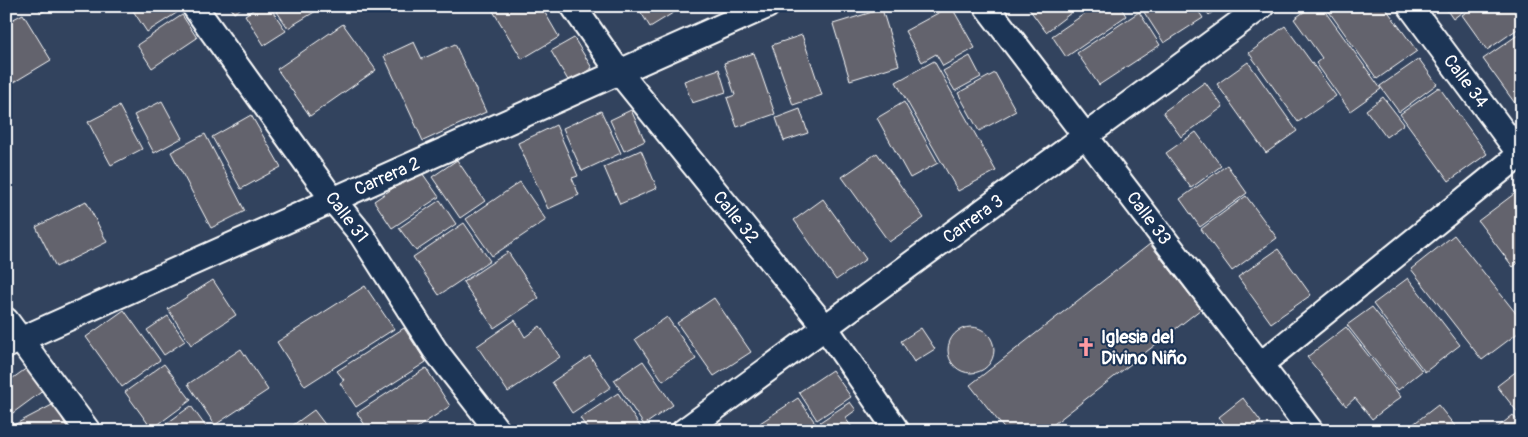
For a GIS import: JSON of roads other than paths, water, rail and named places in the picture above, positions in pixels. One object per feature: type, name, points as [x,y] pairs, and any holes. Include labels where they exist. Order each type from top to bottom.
[{"type":"street","name":"Calle 31","points":[[194,6],[333,200],[361,234],[435,350],[498,431]]},
{"type":"street","name":"Calle 32","points":[[573,6],[620,72],[825,327],[897,431]]},
{"type":"street","name":"Carrera 2","points":[[13,343],[767,6]]},
{"type":"street","name":"Calle 33","points":[[986,6],[1311,431]]},
{"type":"street","name":"Carrera 3","points":[[684,431],[1262,6]]},
{"type":"street","name":"Calle 34","points":[[1410,6],[1521,154]]},
{"type":"street","points":[[1260,365],[1521,154]]},
{"type":"street","points":[[6,320],[13,343],[88,431]]},
{"type":"place","name":"Iglesia del Divino Niño","points":[[1086,347]]}]
